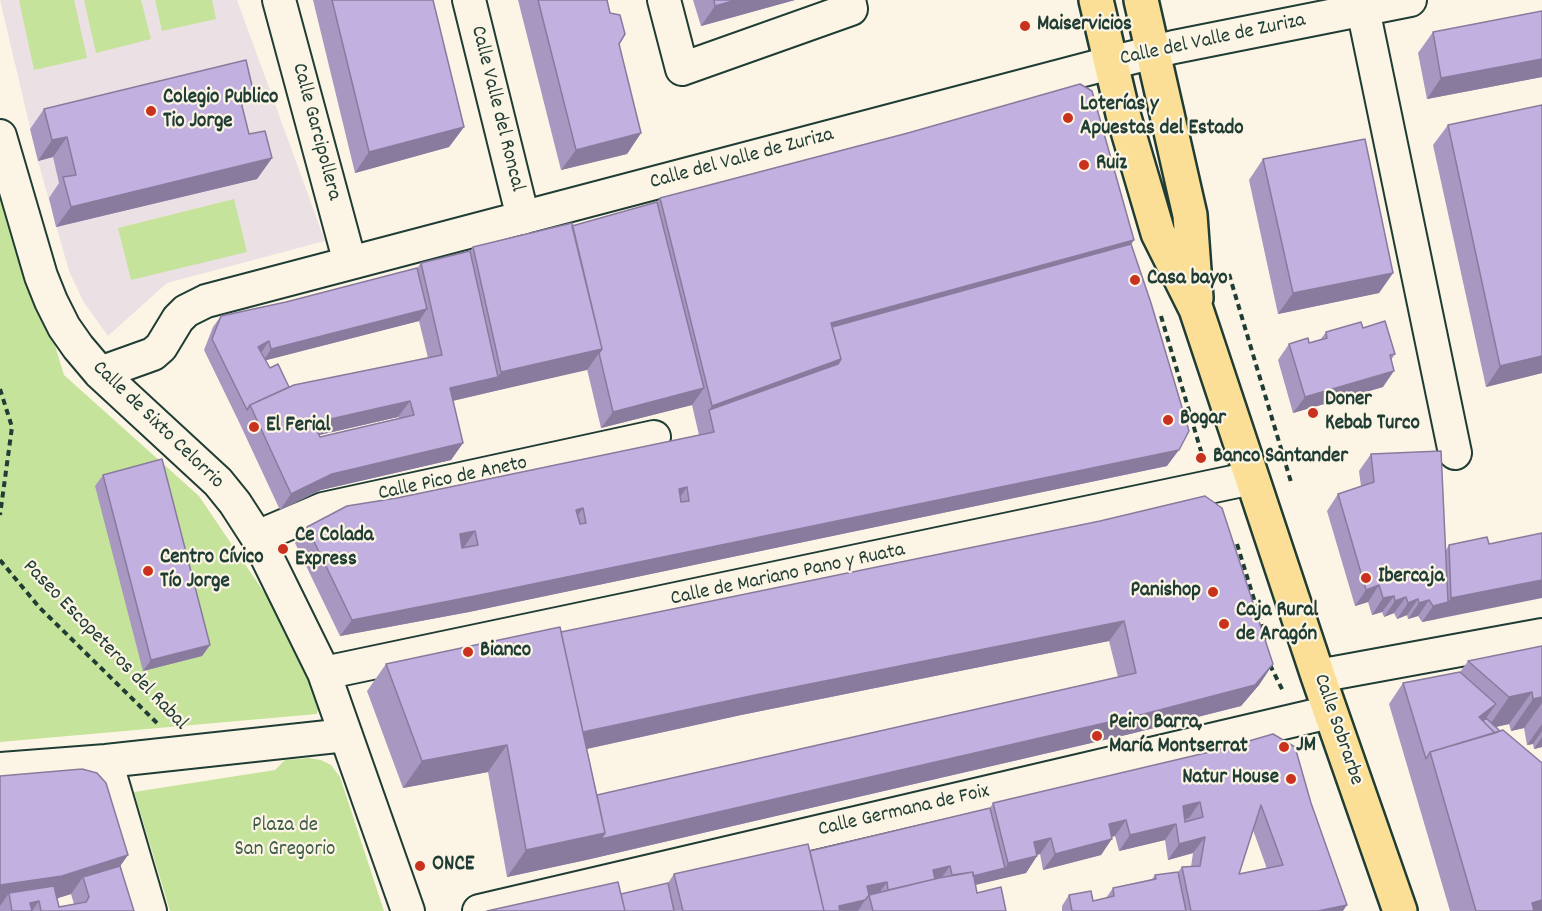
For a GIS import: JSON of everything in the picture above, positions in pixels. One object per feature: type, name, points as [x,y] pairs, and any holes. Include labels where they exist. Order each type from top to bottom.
[{"type":"main road","points":[[1096,0],[1122,114],[1158,233],[1196,309]]},
{"type":"main road","points":[[1141,0],[1190,215],[1196,309]]},
{"type":"main road","name":"Calle Sobrarbe","points":[[1196,309],[1330,712],[1400,911]]},
{"type":"street","name":"Calle Garcipollera","points":[[279,0],[350,263]]},
{"type":"street","name":"Calle Valle del Roncal","points":[[469,0],[523,218]]},
{"type":"street","points":[[664,0],[682,69],[852,9],[849,0]]},
{"type":"street","name":"Calle del Valle de Zuriza","points":[[100,373],[153,354],[161,347],[178,319],[196,305],[1110,63],[1410,0]]},
{"type":"street","points":[[1363,9],[1455,453]]},
{"type":"street","name":"Calle de Sixto Celorrio","points":[[0,136],[28,235],[51,301],[64,327],[100,373],[205,468],[235,503],[257,537],[324,673],[408,911]]},
{"type":"street","name":"Calle Pico de Aneto","points":[[257,537],[323,509],[654,437]]},
{"type":"street","name":"Calle de Mariano Pano y Ruata","points":[[324,673],[1252,478]]},
{"type":"street","points":[[1318,676],[1542,635]]},
{"type":"street","name":"Calle Germana de Foix","points":[[479,911],[1330,712]]},
{"type":"street","points":[[0,769],[106,761],[346,735]]},
{"type":"street","points":[[106,761],[150,911]]},
{"type":"path","points":[[1228,270],[1294,493]]},
{"type":"path","points":[[0,389],[12,427],[0,514]]},
{"type":"path","name":"Paseo Escopeteros del Rabal","points":[[0,560],[39,607],[186,752]]},
{"type":"shaded area","points":[[0,0],[237,0],[325,241],[167,283],[108,336],[83,301],[69,271],[38,161]]},
{"type":"green space","points":[[19,0],[74,0],[87,58],[34,70]]},
{"type":"green space","points":[[84,0],[141,0],[151,39],[96,53]]},
{"type":"green space","points":[[155,0],[212,0],[216,19],[162,31]]},
{"type":"green space","points":[[0,166],[64,375],[199,496],[307,656],[322,688],[317,714],[0,742]]},
{"type":"green space","points":[[234,199],[247,252],[131,280],[118,228]]},
{"type":"green space","name":"Plaza de San Gregorio","points":[[309,758],[331,765],[340,777],[384,911],[170,911],[134,792],[275,770],[285,760]]},
{"type":"building","points":[[332,0],[433,0],[464,127],[369,152]]},
{"type":"building","points":[[538,0],[607,0],[610,13],[620,15],[625,34],[619,44],[641,133],[576,150]]},
{"type":"building","points":[[714,0],[736,0],[715,6]]},
{"type":"building","points":[[1542,11],[1542,59],[1441,78],[1433,32]]},
{"type":"building","points":[[246,60],[253,90],[239,94],[249,134],[265,131],[272,158],[71,207],[63,177],[76,175],[67,137],[52,140],[44,109]]},
{"type":"building","points":[[1080,84],[1092,91],[1134,240],[831,323],[841,359],[712,406],[660,198],[908,133]]},
{"type":"building","points":[[1542,105],[1542,356],[1500,366],[1448,125]]},
{"type":"building","points":[[1365,139],[1393,273],[1293,293],[1263,159]]},
{"type":"building","points":[[657,202],[704,388],[613,412],[599,353],[602,349],[572,226]]},
{"type":"building","points":[[572,223],[602,349],[501,372],[473,247]]},
{"type":"building","points":[[1131,244],[1189,431],[1179,450],[352,620],[307,527],[347,506],[397,498],[714,432],[709,410],[838,364],[841,359],[832,327]],"holes":[[[687,487],[689,501],[681,502],[679,489]],[[583,508],[586,523],[580,524],[576,510]],[[475,531],[478,545],[462,548],[460,534]]]},
{"type":"building","points":[[470,251],[498,377],[450,388],[463,443],[332,474],[291,494],[250,405],[294,385],[442,355],[421,263]],"holes":[[[410,401],[414,415],[320,437],[313,423]]]},
{"type":"building","points":[[417,268],[427,309],[271,349],[269,341],[258,347],[270,368],[278,364],[289,387],[250,405],[247,410],[212,339],[221,316],[286,302]]},
{"type":"building","points":[[1385,321],[1395,354],[1390,355],[1394,371],[1305,397],[1289,344],[1308,338],[1309,343],[1327,338],[1326,332],[1361,322],[1363,328]]},
{"type":"building","points":[[1441,451],[1448,602],[1433,606],[1429,600],[1419,603],[1418,599],[1408,603],[1406,597],[1395,601],[1394,596],[1383,598],[1379,585],[1366,590],[1338,494],[1374,482],[1371,454]]},
{"type":"building","name":"Centro Cívico Tío Jorge","points":[[162,459],[210,645],[151,660],[103,475]]},
{"type":"building","points":[[1205,496],[1222,508],[1273,664],[1255,685],[1144,714],[601,839],[605,833],[597,795],[1136,673],[1124,621],[583,732],[561,632],[1100,521]]},
{"type":"building","points":[[1542,533],[1542,580],[1451,598],[1449,545],[1487,537],[1489,544]]},
{"type":"building","points":[[560,627],[605,833],[526,850],[507,745],[422,761],[386,664]]},
{"type":"building","points":[[1542,646],[1542,697],[1533,699],[1532,692],[1509,697],[1468,661]]},
{"type":"building","points":[[1460,672],[1496,704],[1479,717],[1495,733],[1430,752],[1426,759],[1403,683]]},
{"type":"building","points":[[1486,718],[1500,731],[1495,733],[1483,721]]},
{"type":"building","points":[[1503,730],[1542,763],[1542,900],[1532,903],[1534,911],[1476,911],[1430,752]]},
{"type":"building","points":[[1273,734],[1295,747],[1311,803],[1347,905],[1318,911],[1191,911],[1182,867],[1200,866],[1205,837],[1179,844],[1176,824],[1130,835],[1126,820],[1109,824],[1112,839],[1055,854],[1051,838],[1034,842],[1037,856],[1008,863],[993,803],[1218,750]],"holes":[[[1200,802],[1203,817],[1185,822],[1183,806]],[[1261,805],[1283,865],[1239,874]]]},
{"type":"building","points":[[82,769],[97,773],[106,783],[128,855],[62,876],[0,885],[0,776]]},
{"type":"building","points":[[990,808],[1005,868],[973,876],[973,872],[952,875],[950,866],[933,870],[935,879],[888,890],[887,882],[867,886],[869,895],[865,900],[839,906],[840,911],[824,911],[810,851]]},
{"type":"building","points":[[808,844],[824,911],[683,911],[674,874]]},
{"type":"building","points":[[120,866],[134,911],[41,911],[39,901],[30,903],[32,911],[12,911],[9,893],[54,886],[59,907],[86,902],[89,897],[83,877]]},
{"type":"building","points":[[973,872],[977,893],[1001,887],[1006,911],[873,911],[869,895]]},
{"type":"building","points":[[1178,872],[1186,911],[1072,911],[1069,895],[1091,891],[1093,901],[1114,896],[1113,888],[1156,879],[1155,875]]},
{"type":"building","points":[[618,882],[625,911],[487,911]]},
{"type":"building","points":[[668,883],[674,911],[625,911],[621,894]]},
{"type":"place","name":"Maiservicios","points":[[1025,26]]},
{"type":"place","name":"Colegio Publico Tio Jorge","points":[[151,111]]},
{"type":"place","name":"Loterías y Apuestas del Estado","points":[[1068,118]]},
{"type":"place","name":"Ruiz","points":[[1084,165]]},
{"type":"place","name":"Casa bayo","points":[[1135,280]]},
{"type":"place","name":"Doner Kebab Turco","points":[[1313,413]]},
{"type":"place","name":"Bogar","points":[[1168,420]]},
{"type":"place","name":"El Ferial","points":[[254,427]]},
{"type":"place","name":"Banco Santander","points":[[1201,458]]},
{"type":"place","name":"Ce Colada Express","points":[[283,549]]},
{"type":"place","name":"Centro Cívico Tío Jorge","points":[[148,571]]},
{"type":"place","name":"Ibercaja","points":[[1366,578]]},
{"type":"place","name":"Panishop","points":[[1213,592]]},
{"type":"place","name":"Caja Rural de Aragón","points":[[1224,624]]},
{"type":"place","name":"Bianco","points":[[468,652]]},
{"type":"place","name":"Peiro Barra, María Montserrat","points":[[1097,736]]},
{"type":"place","name":"JM","points":[[1284,747]]},
{"type":"place","name":"Natur House","points":[[1291,779]]},
{"type":"place","name":"ONCE","points":[[420,866]]}]
